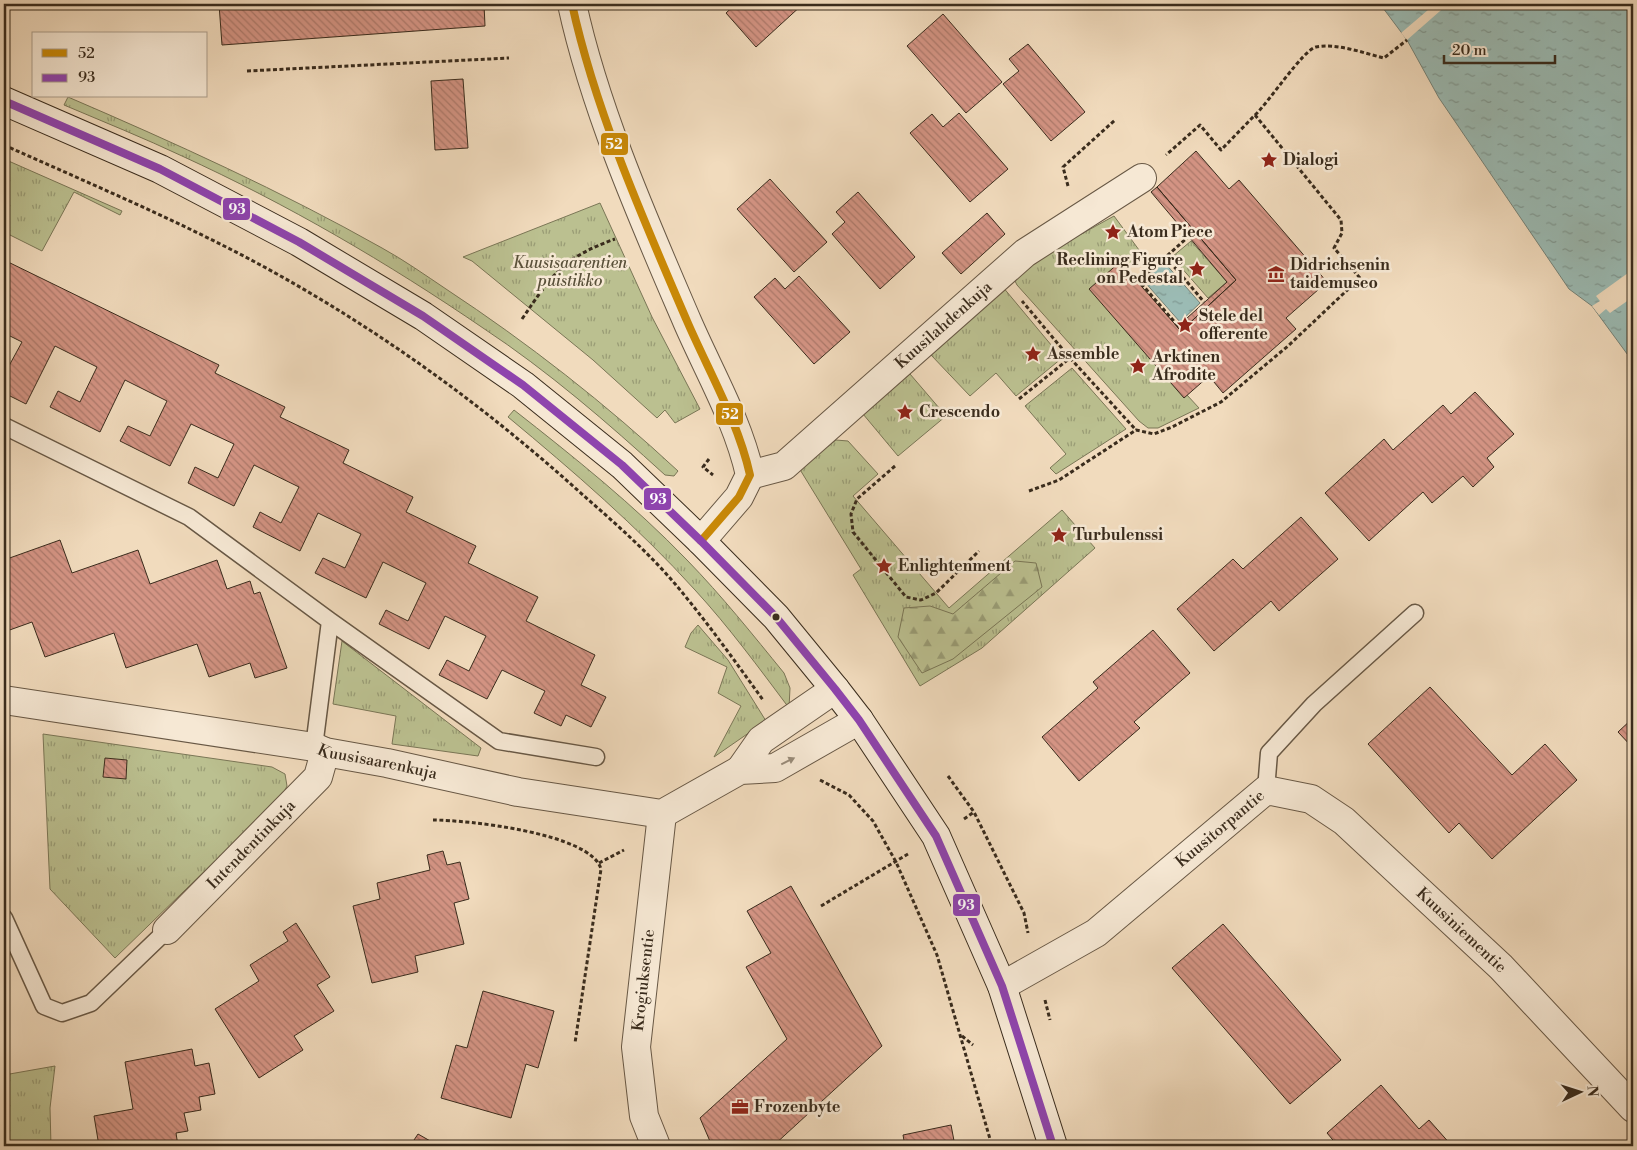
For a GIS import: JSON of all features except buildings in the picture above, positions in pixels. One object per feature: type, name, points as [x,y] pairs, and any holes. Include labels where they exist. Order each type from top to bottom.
[{"type":"street","points":[[572,4],[581,45],[648,227],[687,322],[744,446],[750,475],[739,496],[702,541]]},
{"type":"street","points":[[4,101],[160,170],[299,242],[423,316],[523,385],[622,466],[702,541],[776,617],[859,720],[936,836],[1002,986],[1053,1146]]},
{"type":"street","name":"Kuusilahdenkuja","points":[[750,475],[784,466],[1025,253],[1077,222],[1142,178]]},
{"type":"street","points":[[662,814],[740,770],[761,740],[834,689]]},
{"type":"street","name":"Kuusisaarenkuja","points":[[4,700],[320,750],[518,792],[662,814]]},
{"type":"street","points":[[740,770],[775,768],[859,720]]},
{"type":"street","name":"Intendentinkuja","points":[[167,930],[318,777],[320,750]]},
{"type":"street","name":"Kuusitorpantie","points":[[1002,986],[1096,933],[1266,790]]},
{"type":"street","name":"Kuusiniementie","points":[[1266,790],[1311,799],[1344,821],[1481,947],[1633,1108]]},
{"type":"street","name":"Krogiuksentie","points":[[656,1146],[644,1116],[636,1047],[662,814]]},
{"type":"lane","points":[[4,426],[189,517],[330,621],[499,741],[596,757]]},
{"type":"lane","name":"Kuusitorpantie","points":[[1266,790],[1269,753],[1314,704],[1415,613]]},
{"type":"lane","points":[[320,750],[330,621]]},
{"type":"lane","points":[[4,918],[44,1006],[62,1012],[91,1003],[167,930]]},
{"type":"path","points":[[1182,141],[1200,126],[1221,150],[1268,103],[1301,56],[1314,47],[1338,47],[1384,58],[1407,40]]},
{"type":"path","points":[[247,71],[509,58]]},
{"type":"path","points":[[1000,276],[1070,358],[1136,430],[1154,434],[1222,402],[1288,346],[1360,278],[1334,248],[1342,233],[1341,220],[1255,115]]},
{"type":"path","points":[[1077,222],[1063,167],[1115,120]]},
{"type":"path","points":[[4,145],[135,204],[276,274],[393,344],[462,393],[537,453],[609,518],[675,584],[731,656],[781,726]]},
{"type":"path","points":[[522,319],[552,276],[576,256],[648,227]]},
{"type":"path","points":[[1178,326],[1139,281],[1188,237]]},
{"type":"path","points":[[1166,257],[1204,302]]},
{"type":"path","points":[[1019,399],[1070,358]]},
{"type":"path","points":[[1030,491],[1059,480],[1136,430]]},
{"type":"path","points":[[703,467],[709,459]]},
{"type":"path","points":[[894,466],[857,499],[851,514],[853,532],[906,597],[921,600],[936,593],[979,551]]},
{"type":"path","points":[[798,756],[811,778],[826,782],[849,795],[874,821],[896,862],[937,955],[962,1035],[992,1146]]},
{"type":"path","points":[[948,776],[974,812]]},
{"type":"path","points":[[433,820],[451,820],[549,836],[593,856],[599,863],[600,869],[575,1043]]},
{"type":"path","points":[[599,863],[628,848]]},
{"type":"path","points":[[821,906],[896,862]]},
{"type":"path","points":[[962,1035],[973,1045]]},
{"type":"green space","points":[[68,98],[70,98],[188,150],[344,227],[398,258],[477,310],[566,375],[678,471],[674,476],[665,475],[600,417],[531,362],[411,280],[260,194],[153,143],[64,105]]},
{"type":"green space","points":[[4,159],[122,211],[120,215],[74,192],[42,251],[4,232]]},
{"type":"green space","name":"Kuusisaarentien puistikko","points":[[600,203],[652,317],[700,409],[675,423],[665,410],[657,418],[593,360],[472,261],[463,257]]},
{"type":"green space","points":[[1114,216],[1142,254],[1125,268],[1187,395],[1199,408],[1158,428],[1148,428],[1139,421],[1017,285],[1013,277],[1018,269]]},
{"type":"green space","points":[[1191,241],[1227,282],[1208,298],[1172,257]]},
{"type":"green space","points":[[1002,286],[1062,358],[1016,396],[996,373],[970,396],[931,355]]},
{"type":"green space","points":[[1072,368],[1126,429],[1056,474],[1050,468],[1066,454],[1025,406]]},
{"type":"green space","points":[[910,374],[946,416],[898,456],[863,414]]},
{"type":"green space","points":[[514,410],[625,501],[700,574],[784,673],[790,688],[789,708],[708,604],[651,544],[604,500],[508,417]]},
{"type":"green space","points":[[836,440],[848,441],[878,474],[853,496],[949,608],[1062,510],[1095,548],[982,648],[920,686],[853,575],[861,569],[799,468]]},
{"type":"green space","points":[[1015,561],[1036,563],[1042,587],[953,659],[922,673],[898,637],[904,608],[930,606],[953,614]]},
{"type":"green space","points":[[698,625],[728,660],[766,721],[714,757],[741,706],[718,693],[727,667],[685,647],[691,633]]},
{"type":"green space","points":[[342,641],[481,748],[478,756],[392,744],[396,716],[333,704]]},
{"type":"green space","points":[[43,734],[272,767],[285,774],[287,786],[282,796],[115,958],[50,889]]},
{"type":"green space","points":[[55,1066],[50,1108],[51,1146],[4,1146],[4,1075]]},
{"type":"water","points":[[1380,4],[1633,4],[1633,362],[1592,306],[1569,289],[1439,98],[1407,40]]},
{"type":"water","points":[[1164,262],[1200,303],[1180,322],[1143,280]]},
{"type":"pier","points":[[1435,4],[1448,4],[1407,40],[1401,33]]},
{"type":"pier","points":[[1628,273],[1633,279],[1633,297],[1610,313],[1606,309],[1599,315],[1592,306],[1600,301],[1596,296]]},
{"type":"transit line","name":"52","points":[[572,4],[594,84],[622,165],[687,321],[731,416],[750,475],[739,497],[701,541]]},
{"type":"transit line","name":"93","points":[[4,101],[160,169],[299,242],[423,316],[523,385],[622,465],[701,541],[776,617],[835,689],[859,720],[936,836],[1002,986],[1053,1146]]},
{"type":"place","name":"Dialogi","points":[[1269,160]]},
{"type":"place","name":"Atom Piece","points":[[1113,232]]},
{"type":"place","name":"Reclining Figure on Pedestal","points":[[1197,269]]},
{"type":"place","name":"Didrichsenin taidemuseo","points":[[1276,274]]},
{"type":"place","name":"Stele del offerente","points":[[1185,325]]},
{"type":"place","name":"Assemble","points":[[1033,354]]},
{"type":"place","name":"Arktinen Afrodite","points":[[1138,366]]},
{"type":"place","name":"Crescendo","points":[[905,412]]},
{"type":"place","name":"Turbulenssi","points":[[1059,535]]},
{"type":"place","name":"Enlightenment","points":[[884,566]]},
{"type":"place","name":"Frozenbyte","points":[[740,1107]]}]
